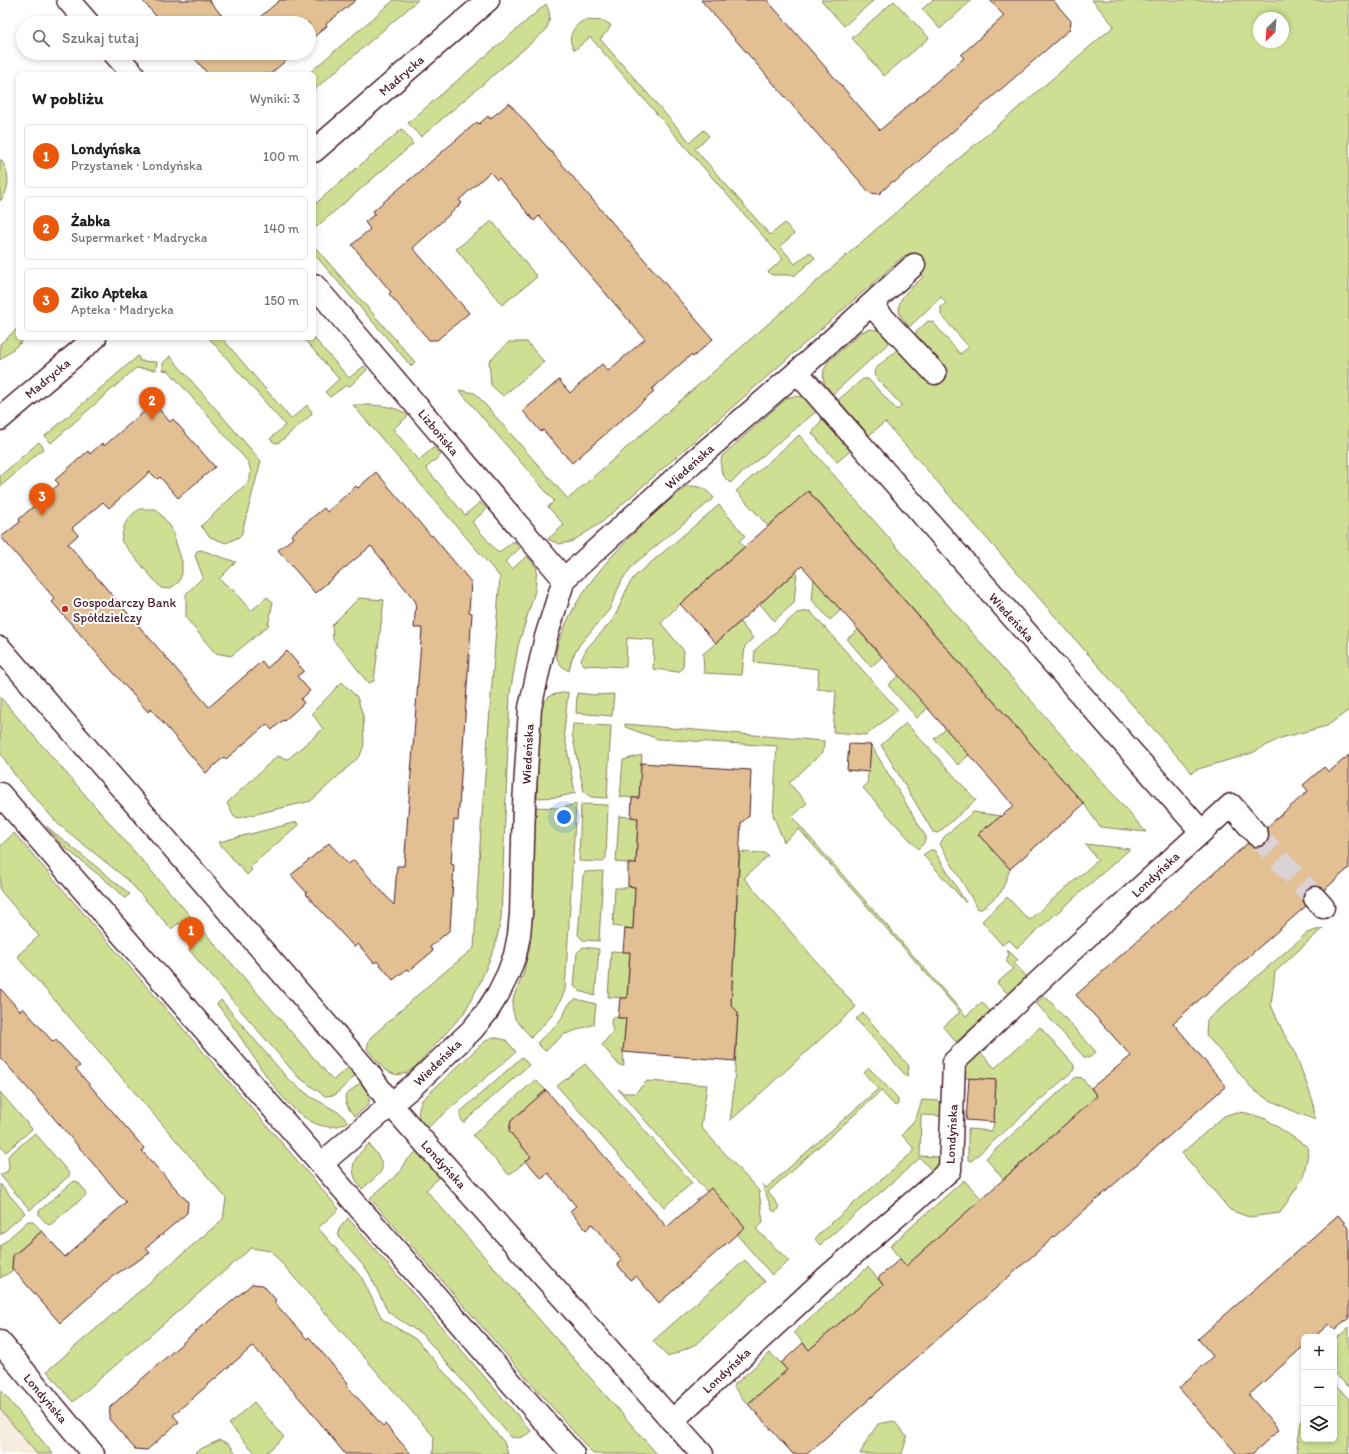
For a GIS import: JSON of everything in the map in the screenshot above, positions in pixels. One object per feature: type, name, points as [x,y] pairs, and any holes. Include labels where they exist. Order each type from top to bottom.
[{"type":"street","points":[[68,0],[82,16]]},
{"type":"street","name":"Madrycka","points":[[316,149],[488,0]]},
{"type":"street","points":[[120,60],[130,72]]},
{"type":"street","name":"Wiedeńska","points":[[321,1164],[391,1105],[472,1030],[486,1013],[508,974],[515,955],[521,914],[524,797],[530,708],[546,637],[564,578],[693,462],[797,372],[914,265]]},
{"type":"street","name":"Lizbońska","points":[[316,288],[564,578]]},
{"type":"street","points":[[870,305],[935,373]]},
{"type":"street","name":"Madrycka","points":[[0,419],[93,340]]},
{"type":"street","name":"Wiedeńska","points":[[797,372],[1201,832]]},
{"type":"street","name":"Londyńska","points":[[0,648],[368,1072],[391,1105],[702,1454]]},
{"type":"street","points":[[0,794],[573,1454]]},
{"type":"street","points":[[1201,832],[1232,806],[1257,835]]},
{"type":"street","name":"Londyńska","points":[[672,1421],[827,1277],[950,1170],[954,1062],[1068,954],[1201,832]]},
{"type":"street","name":"Londyńska","points":[[0,1342],[93,1454]]},
{"type":"shaded area","points":[[0,1409],[37,1454],[0,1454]]},
{"type":"green space","points":[[394,0],[418,0],[316,88],[316,72],[310,72]]},
{"type":"green space","points":[[821,0],[874,0],[844,26]]},
{"type":"green space","points":[[933,0],[972,0],[940,29],[922,9]]},
{"type":"green space","points":[[1092,0],[1349,0],[1349,710],[1327,726],[1281,738],[1252,753],[1195,770],[1192,773],[885,422],[869,435],[838,400],[863,379],[868,379],[897,410],[902,406],[874,375],[875,369],[899,348],[929,382],[945,368],[915,333],[928,321],[933,322],[960,354],[969,347],[941,315],[941,307],[946,303],[941,297],[909,327],[902,317],[899,310],[901,299],[923,277],[905,255],[601,523],[571,542],[559,544],[548,539],[564,525],[548,507],[554,501],[459,390],[475,393],[568,499],[881,225],[1114,26]]},
{"type":"green space","points":[[894,1],[929,38],[884,76],[852,38]]},
{"type":"green space","points":[[546,4],[550,18],[545,31],[421,137],[408,123]]},
{"type":"green space","points":[[585,20],[604,21],[611,25],[608,31],[600,39],[690,142],[704,130],[709,136],[695,149],[770,235],[785,223],[794,234],[780,246],[795,264],[810,252],[815,258],[795,275],[772,275],[768,272],[783,259],[590,37],[575,50],[572,46],[571,37],[574,29]]},
{"type":"green space","points":[[402,129],[413,144],[316,227],[316,203]]},
{"type":"green space","points":[[0,159],[6,169],[8,180],[6,191],[0,201]]},
{"type":"green space","points":[[492,221],[537,277],[502,305],[456,249]]},
{"type":"green space","points":[[316,248],[415,362],[411,366],[316,256]]},
{"type":"green space","points":[[870,329],[882,332],[892,340],[833,394],[825,385],[823,378],[824,370],[828,362],[861,332]]},
{"type":"green space","points":[[16,330],[16,340],[24,340],[0,360],[0,344]]},
{"type":"green space","points":[[211,340],[224,340],[291,419],[307,405],[312,412],[311,415],[280,442],[275,443],[270,439],[285,425]]},
{"type":"green space","points":[[305,340],[316,340],[349,378],[364,366],[367,370],[350,386],[345,386],[330,397],[325,392],[339,379]]},
{"type":"green space","points":[[509,342],[527,342],[544,362],[503,396],[491,385],[489,361]]},
{"type":"green space","points":[[138,356],[140,361],[157,362],[156,370],[136,368],[51,443],[45,436]]},
{"type":"green space","points":[[170,356],[261,461],[241,536],[226,543],[210,537],[201,526],[248,482],[251,474],[250,467],[248,462],[169,371],[163,370],[163,363]]},
{"type":"green space","points":[[794,396],[802,397],[808,400],[818,410],[730,483],[722,471],[722,456],[787,398]]},
{"type":"green space","points":[[353,405],[390,407],[403,412],[408,416],[393,429],[419,460],[434,447],[441,455],[426,468],[465,515],[480,502],[487,509],[472,522],[498,553],[514,541],[520,548],[505,562],[512,569],[527,556],[537,568],[535,591],[518,646],[510,694],[501,919],[495,947],[479,985],[464,1013],[417,1065],[407,1073],[396,1075],[385,1070],[367,1049],[370,1038],[430,984],[474,948],[481,828],[500,577]]},
{"type":"green space","points":[[824,417],[853,449],[837,462],[812,433]]},
{"type":"green space","points":[[799,435],[1146,832],[1100,827],[1084,804],[809,491],[768,526],[736,491]]},
{"type":"green space","points":[[39,442],[44,448],[0,487],[0,476]]},
{"type":"green space","points":[[687,486],[702,488],[714,498],[633,565],[622,580],[609,610],[580,644],[572,658],[569,671],[559,662],[556,653],[560,637],[579,599],[600,570],[624,543]]},
{"type":"green space","points":[[719,505],[745,536],[739,541],[744,547],[661,623],[684,651],[683,667],[679,672],[653,669],[654,640],[627,638],[626,667],[584,665],[581,660],[587,648],[611,622],[628,586],[635,576]]},
{"type":"green space","points":[[140,509],[156,509],[171,527],[182,562],[182,573],[179,582],[169,589],[161,588],[121,541],[126,522],[135,512]]},
{"type":"green space","points":[[201,550],[236,562],[219,579],[234,591],[251,611],[267,597],[273,602],[268,626],[231,656],[215,653],[186,618],[186,594],[203,577],[195,556],[197,551]]},
{"type":"green space","points":[[797,571],[794,603],[774,621],[760,604]]},
{"type":"green space","points":[[814,579],[841,610],[830,620],[812,600]]},
{"type":"green space","points":[[359,598],[384,600],[374,681],[368,683],[333,640],[332,625]]},
{"type":"green space","points":[[810,611],[898,710],[866,735],[833,732],[836,691],[817,689],[819,669],[754,662],[755,650],[797,613]]},
{"type":"green space","points":[[740,622],[753,638],[745,646],[742,675],[704,673],[703,654]]},
{"type":"green space","points":[[858,630],[882,657],[871,667],[847,639]]},
{"type":"green space","points":[[899,675],[928,708],[917,718],[888,685]]},
{"type":"green space","points":[[342,682],[357,697],[363,715],[364,745],[360,756],[311,801],[239,818],[234,817],[227,803],[277,756],[288,759],[323,729],[312,713]]},
{"type":"green space","points":[[568,692],[564,732],[575,793],[559,797],[537,798],[539,725],[541,708],[543,703],[551,695]]},
{"type":"green space","points":[[577,693],[595,695],[614,694],[612,716],[576,713]]},
{"type":"green space","points":[[0,697],[333,1080],[348,1068],[352,1069],[357,1074],[335,1095],[325,1096],[297,1076],[189,950],[196,943],[179,923],[171,929],[128,880],[58,824],[14,774],[0,752]]},
{"type":"green space","points":[[906,723],[976,800],[938,833],[933,832],[881,745]]},
{"type":"green space","points":[[573,724],[611,726],[607,798],[591,797],[584,792],[572,734]]},
{"type":"green space","points":[[625,724],[824,741],[823,752],[789,783],[807,803],[792,817],[966,1016],[982,1002],[991,1012],[956,1042],[943,1027],[960,1012],[799,829],[784,842],[773,815],[777,746],[658,739],[625,727]]},
{"type":"green space","points":[[946,729],[969,755],[958,765],[934,739]]},
{"type":"green space","points":[[871,745],[926,837],[923,844],[918,849],[863,788],[867,784]]},
{"type":"green space","points":[[642,755],[639,798],[620,797],[623,760]]},
{"type":"green space","points":[[576,804],[565,990],[559,1004],[551,1016],[531,1037],[515,1019],[512,1007],[514,996],[523,975],[530,945],[536,807],[560,808]]},
{"type":"green space","points":[[581,804],[608,805],[606,858],[603,862],[579,861]]},
{"type":"green space","points":[[973,812],[1001,816],[978,834],[1010,869],[1001,892],[982,909],[978,909],[940,844],[944,837]]},
{"type":"green space","points":[[619,816],[638,818],[636,864],[616,862]]},
{"type":"green space","points":[[297,822],[298,825],[250,867],[252,870],[247,875],[219,843],[219,842]]},
{"type":"green space","points":[[46,826],[130,894],[125,898],[115,888],[63,846]]},
{"type":"green space","points":[[14,833],[339,1209],[318,1228],[362,1278],[382,1319],[417,1340],[504,1442],[508,1454],[433,1454],[434,1437],[271,1251],[251,1248],[73,1402],[47,1371],[223,1219],[226,1198],[19,959],[18,955],[39,936],[0,890],[0,846]]},
{"type":"green space","points":[[1085,844],[1130,849],[1017,948],[1009,940],[1002,945],[982,921],[1007,897],[1029,920],[1098,860]]},
{"type":"green space","points":[[930,850],[934,850],[966,903],[923,855]]},
{"type":"green space","points":[[740,852],[764,853],[768,856],[744,878],[856,1007],[730,1121],[738,1012],[731,1005]]},
{"type":"green space","points":[[603,871],[599,941],[583,940],[578,935],[583,876],[585,872]]},
{"type":"green space","points":[[628,886],[635,887],[633,929],[613,926],[615,888],[627,888]]},
{"type":"green space","points":[[1323,928],[1275,972],[1271,1005],[1284,1034],[1294,1050],[1313,1101],[1315,1120],[1268,1099],[1252,1088],[1206,1035],[1207,1020],[1307,933]]},
{"type":"green space","points":[[583,947],[599,949],[595,996],[579,991],[574,986],[577,953]]},
{"type":"green space","points":[[1007,949],[1018,960],[1014,963],[1028,978],[1009,995],[997,983],[1013,969],[1006,961],[1009,954],[1006,950]]},
{"type":"green space","points":[[611,951],[630,952],[627,998],[608,997]]},
{"type":"green space","points":[[1043,997],[1046,997],[1096,1052],[1089,1058],[1084,1057],[1036,1003]]},
{"type":"green space","points":[[576,999],[596,1004],[594,1024],[563,1035],[545,1051],[537,1043],[560,1021],[569,1004]]},
{"type":"green space","points":[[221,1000],[288,1079],[311,1097],[340,1113],[348,1122],[333,1127],[318,1125],[304,1117],[291,1106],[268,1078],[217,1004]]},
{"type":"green space","points":[[863,1013],[909,1066],[907,1077],[856,1019]]},
{"type":"green space","points":[[612,1017],[626,1018],[623,1052],[624,1066],[619,1065],[602,1045],[613,1031],[611,1024]]},
{"type":"green space","points":[[1040,1027],[1074,1065],[1074,1070],[971,1161],[968,1160],[968,1129],[992,1131],[994,1122],[996,1080],[964,1078],[963,1066],[980,1052],[995,1068]]},
{"type":"green space","points":[[492,1037],[506,1040],[516,1052],[426,1129],[421,1122],[419,1115],[419,1108],[422,1100],[484,1042]]},
{"type":"green space","points":[[522,1057],[529,1065],[463,1123],[459,1113]]},
{"type":"green space","points":[[585,1064],[692,1183],[664,1207],[557,1086]]},
{"type":"green space","points":[[869,1068],[898,1098],[898,1104],[895,1106],[881,1091],[768,1192],[779,1206],[779,1209],[775,1212],[772,1210],[762,1183],[766,1188],[878,1089],[864,1073]]},
{"type":"green space","points":[[1076,1077],[1082,1078],[1097,1096],[1003,1179],[986,1158]]},
{"type":"green space","points":[[363,1080],[371,1094],[368,1105],[355,1116],[348,1107],[345,1096]]},
{"type":"green space","points":[[535,1080],[546,1090],[511,1121],[509,1131],[531,1157],[509,1175],[473,1135]]},
{"type":"green space","points":[[647,1081],[707,1085],[701,1127],[759,1191],[763,1223],[756,1229],[789,1261],[772,1275],[737,1235],[745,1227],[711,1188],[707,1192],[618,1089],[624,1093],[635,1093]]},
{"type":"green space","points":[[0,1092],[32,1129],[6,1152],[0,1146]]},
{"type":"green space","points":[[922,1100],[939,1101],[942,1104],[942,1116],[921,1115],[920,1156],[941,1157],[941,1165],[933,1172],[920,1158],[820,1245],[815,1239],[820,1233],[915,1150],[902,1135],[916,1118]]},
{"type":"green space","points":[[1236,1112],[1247,1113],[1266,1119],[1309,1148],[1303,1178],[1280,1213],[1249,1217],[1230,1210],[1182,1153],[1224,1116]]},
{"type":"green space","points":[[35,1133],[69,1173],[69,1176],[30,1210],[0,1175],[8,1171],[8,1156]]},
{"type":"green space","points":[[369,1144],[380,1159],[382,1169],[376,1177],[362,1189],[354,1176],[353,1170],[355,1160],[363,1149]]},
{"type":"green space","points":[[418,1150],[441,1176],[426,1190],[657,1454],[593,1454],[370,1198],[402,1170],[404,1163]]},
{"type":"green space","points":[[964,1180],[982,1199],[906,1266],[890,1246]]},
{"type":"green space","points":[[74,1181],[78,1182],[86,1192],[86,1195],[50,1225],[47,1224],[39,1215],[39,1211]]},
{"type":"green space","points":[[0,1184],[25,1213],[0,1235]]},
{"type":"green space","points":[[348,1218],[531,1431],[522,1437],[511,1437],[423,1335],[388,1312],[368,1271],[340,1239],[338,1232],[339,1229]]},
{"type":"green space","points":[[28,1221],[32,1221],[42,1231],[16,1253],[13,1253],[12,1271],[0,1278],[0,1246]]},
{"type":"green space","points":[[745,1260],[765,1282],[696,1344],[668,1357],[653,1341]]},
{"type":"green space","points":[[868,1267],[883,1285],[809,1350],[794,1332]]},
{"type":"green space","points":[[1349,1327],[1349,1387],[1337,1376],[1337,1338]]},
{"type":"green space","points":[[770,1353],[787,1370],[747,1404],[733,1386]]},
{"type":"green space","points":[[1337,1386],[1349,1399],[1349,1454],[1296,1454],[1301,1422],[1301,1442],[1337,1442]]},
{"type":"green space","points":[[0,1389],[53,1454],[37,1454],[0,1409]]},
{"type":"green space","points":[[254,1402],[284,1437],[265,1454],[256,1454],[229,1424]]},
{"type":"green space","points":[[894,1421],[907,1437],[902,1454],[860,1454],[867,1440],[878,1424]]},
{"type":"green space","points":[[220,1440],[229,1444],[235,1454],[195,1454],[196,1451]]},
{"type":"building","points":[[142,0],[209,0],[222,16],[156,16]]},
{"type":"building","points":[[280,0],[356,0],[326,24],[327,26],[316,35],[316,16],[261,16]]},
{"type":"building","points":[[701,0],[767,0],[880,130],[964,58],[961,55],[1004,16],[990,0],[1053,0],[1071,21],[1070,29],[895,182],[893,181],[879,194],[870,193]]},
{"type":"building","points":[[196,60],[287,60],[272,72],[206,72]]},
{"type":"building","points":[[509,103],[713,339],[693,357],[691,355],[652,389],[654,392],[572,463],[543,430],[541,432],[523,411],[559,380],[570,393],[602,364],[608,371],[645,339],[539,216],[534,221],[499,178],[497,180],[490,172],[459,200],[462,203],[413,248],[469,313],[437,340],[429,340],[389,294],[391,292],[352,245],[370,229],[365,222],[375,214],[373,211],[477,122],[479,124],[488,116],[490,119]]},
{"type":"building","points":[[154,403],[170,422],[173,419],[215,467],[178,498],[160,477],[157,479],[150,472],[109,508],[103,502],[72,528],[78,535],[68,544],[209,707],[262,661],[267,668],[287,651],[304,671],[297,676],[310,691],[301,699],[304,703],[284,721],[283,720],[272,730],[267,724],[226,759],[224,757],[206,773],[151,709],[148,712],[52,602],[55,599],[1,537],[20,522],[19,519],[59,484],[55,480],[88,451],[90,454],[102,443],[104,446]]},
{"type":"building","points":[[376,472],[431,536],[432,535],[471,582],[469,612],[472,613],[458,821],[454,820],[451,864],[454,865],[450,930],[430,947],[433,951],[409,971],[407,969],[393,980],[377,961],[374,963],[358,944],[354,947],[306,894],[307,893],[291,875],[329,843],[348,864],[354,860],[394,905],[397,866],[404,866],[422,628],[414,628],[416,602],[371,546],[315,593],[278,550],[293,538],[291,535],[324,508],[327,512],[356,486],[358,488]]},
{"type":"building","points":[[808,491],[1084,804],[1010,869],[978,834],[1014,806],[802,566],[716,643],[680,604]]},
{"type":"building","points":[[849,744],[871,745],[869,772],[847,770]]},
{"type":"building","points":[[1349,755],[1349,868],[1324,890],[1319,886],[1307,888],[1303,894],[1303,901],[1306,906],[1173,1023],[1226,1086],[807,1454],[793,1454],[748,1404],[787,1370],[781,1363],[803,1343],[809,1350],[883,1285],[878,1278],[900,1259],[906,1266],[1097,1096],[1091,1088],[1131,1056],[1076,995],[1248,843],[1253,847],[1259,847],[1265,844],[1269,839],[1267,827],[1308,791],[1303,785],[1324,767],[1329,772]]},
{"type":"building","points":[[641,763],[751,770],[749,816],[741,823],[731,1005],[738,1012],[735,1061],[623,1052],[626,1018],[618,1018],[620,998],[627,998],[630,952],[623,952],[625,928],[633,929],[635,887],[628,886],[628,864],[636,864],[638,818],[631,817],[632,798],[639,798]]},
{"type":"building","points":[[0,988],[20,1011],[23,1008],[53,1042],[56,1040],[80,1066],[76,1069],[144,1148],[142,1151],[188,1202],[187,1213],[146,1248],[150,1253],[113,1276],[60,1323],[12,1268],[13,1256],[42,1231],[65,1257],[126,1202],[0,1057]]},
{"type":"building","points":[[969,1078],[996,1080],[994,1122],[966,1120]]},
{"type":"building","points":[[546,1090],[667,1227],[711,1188],[745,1227],[659,1303],[636,1276],[630,1280],[617,1264],[622,1260],[592,1224],[586,1230],[570,1211],[576,1206],[548,1173],[542,1179],[526,1161],[531,1157],[509,1131],[511,1121]]},
{"type":"building","points":[[1338,1215],[1349,1228],[1349,1318],[1335,1330],[1329,1324],[1317,1334],[1301,1334],[1301,1349],[1249,1395],[1279,1430],[1252,1454],[1237,1454],[1179,1388],[1213,1356],[1198,1339]]},
{"type":"building","points":[[252,1284],[263,1285],[276,1300],[274,1302],[307,1339],[309,1337],[348,1383],[346,1385],[383,1426],[385,1424],[411,1454],[345,1454],[308,1408],[253,1346],[173,1415],[179,1422],[147,1450],[135,1449],[109,1419],[110,1407]]},
{"type":"tunnel","points":[[1257,835],[1315,898]]},
{"type":"place","name":"Żabka","points":[[152,420]]},
{"type":"place","name":"Ziko Apteka","points":[[42,516]]},
{"type":"place","name":"Gospodarczy Bank Spółdzielczy","points":[[65,609]]},
{"type":"place","name":"Londyńska","points":[[191,950]]}]
